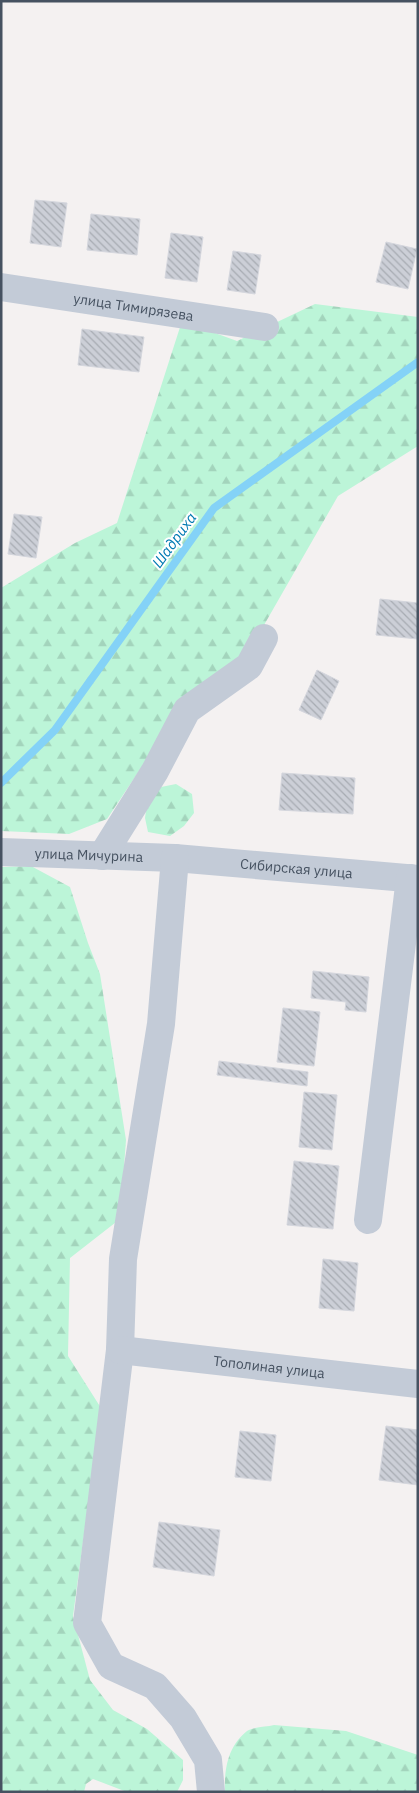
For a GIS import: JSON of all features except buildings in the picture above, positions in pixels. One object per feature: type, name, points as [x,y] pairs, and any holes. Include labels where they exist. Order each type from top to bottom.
[{"type":"street","name":"улица Тимирязева","points":[[1,287],[265,327]]},
{"type":"street","points":[[102,856],[155,771],[187,710],[249,666],[264,638]]},
{"type":"street","name":"улица Мичурина","points":[[1,852],[175,858]]},
{"type":"street","points":[[175,858],[161,1024],[123,1259],[120,1350],[86,1623],[111,1666],[154,1686],[183,1718],[208,1760],[211,1792]]},
{"type":"street","name":"Сибирская улица","points":[[175,858],[414,879]]},
{"type":"street","points":[[368,1220],[414,879]]},
{"type":"street","name":"Тополиная улица","points":[[120,1350],[418,1384]]},
{"type":"green space","points":[[315,304],[418,317],[418,446],[338,496],[244,660],[169,726],[107,819],[69,834],[1,831],[1,588],[75,543],[117,523],[182,321],[237,341]]},
{"type":"green space","points":[[176,784],[192,794],[194,813],[184,826],[170,836],[148,832],[145,818],[147,804],[161,787]]},
{"type":"green space","points":[[31,866],[70,887],[100,974],[126,1140],[120,1219],[70,1258],[68,1356],[101,1408],[73,1616],[90,1680],[113,1710],[147,1729],[183,1760],[183,1780],[177,1792],[127,1792],[93,1779],[86,1784],[84,1792],[1,1792],[1,867]]},
{"type":"green space","points":[[274,1725],[346,1731],[418,1755],[418,1792],[225,1792],[228,1758],[235,1744],[247,1731]]},
{"type":"waterway","name":"Шадриха","points":[[1,783],[55,730],[214,508],[418,362]]}]
